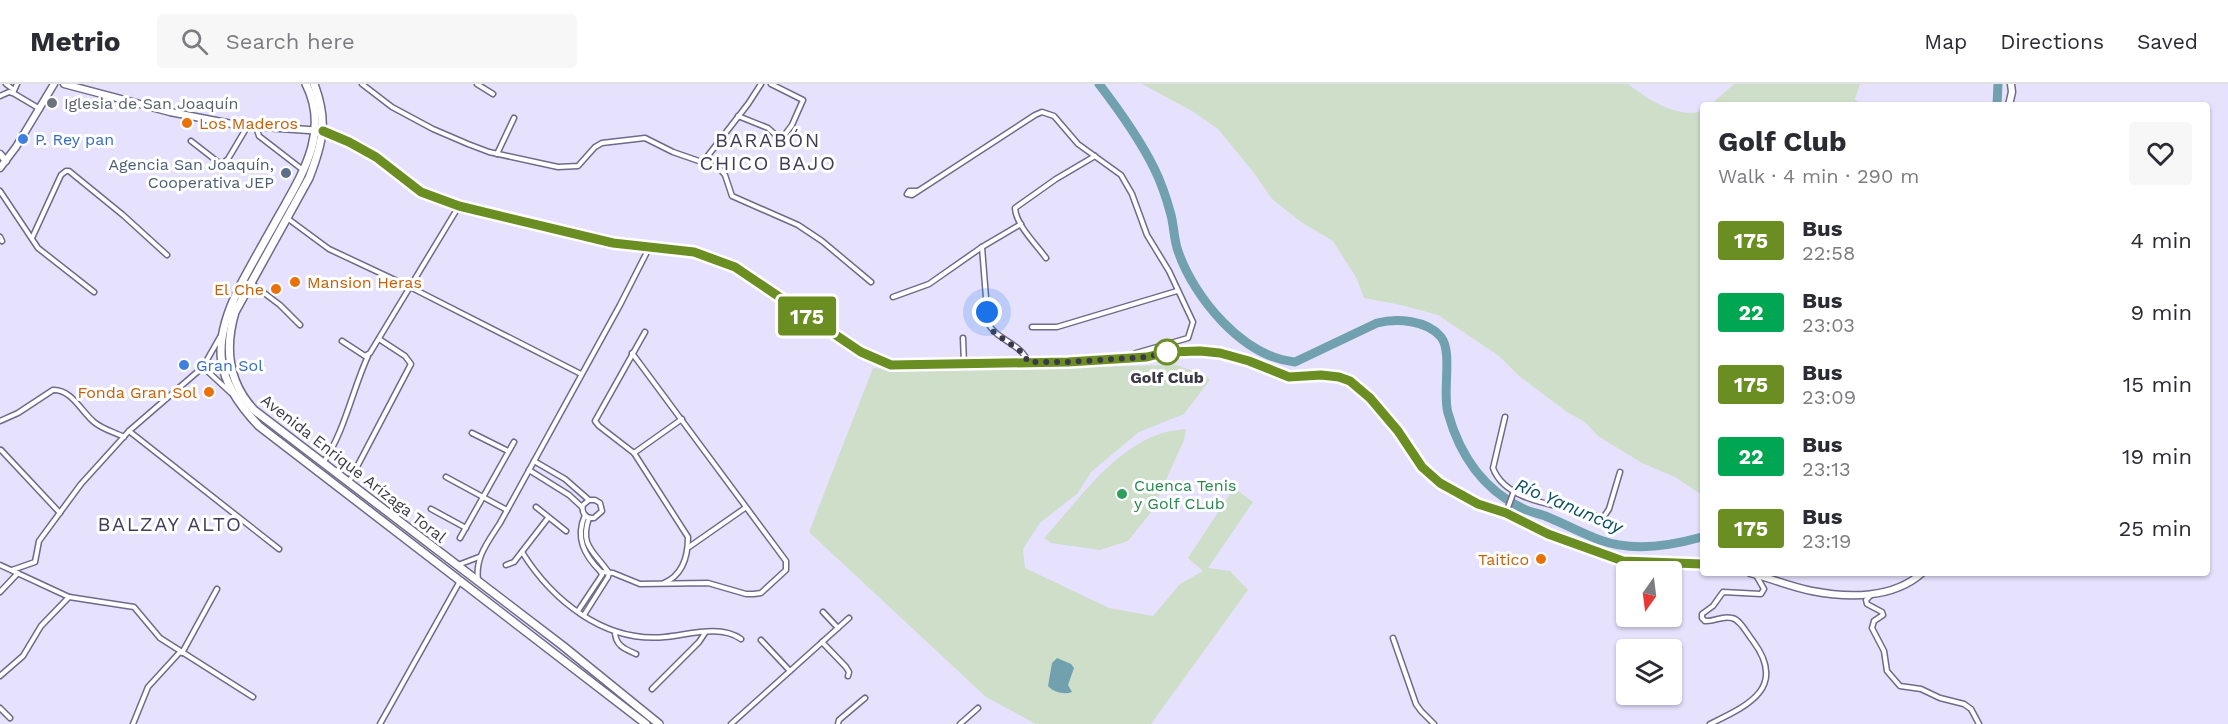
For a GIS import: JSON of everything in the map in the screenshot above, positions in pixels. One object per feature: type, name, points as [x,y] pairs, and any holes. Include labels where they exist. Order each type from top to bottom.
[{"type":"main road","name":"Avenida Enrique Arízaga Toral","points":[[306,84],[313,102],[319,131],[304,171],[239,288],[221,335],[220,349],[224,370],[235,397],[259,426],[646,724]]},
{"type":"main road","name":"Avenida Enrique Arízaga Toral","points":[[314,84],[322,108],[319,154],[309,178],[235,312],[230,331],[228,358],[237,387],[254,410],[478,580],[659,724]]},
{"type":"main road","points":[[309,465],[316,458]]},
{"type":"street","points":[[6,84],[40,110]]},
{"type":"street","points":[[14,92],[17,84]]},
{"type":"street","points":[[0,168],[40,110],[54,84]]},
{"type":"street","points":[[364,84],[392,106],[433,129],[497,154],[558,167],[578,166],[598,144],[640,138],[650,140],[680,155],[723,171],[732,196],[798,225],[822,241],[871,282]]},
{"type":"street","points":[[477,84],[493,94]]},
{"type":"street","points":[[703,162],[761,84]]},
{"type":"street","points":[[738,116],[768,128],[779,138],[783,137],[792,125],[802,100],[771,84]]},
{"type":"street","points":[[2010,102],[2011,84]]},
{"type":"street","points":[[68,85],[170,112],[247,127],[319,131],[349,142],[376,157],[421,192],[459,206],[613,243],[694,252],[735,267],[861,352],[880,362],[902,365],[1068,362],[1200,351],[1220,353],[1249,361],[1289,377],[1321,375],[1339,377],[1350,381],[1370,398],[1398,431],[1422,467],[1440,483],[1478,504],[1507,510],[1548,534],[1623,561],[1700,564]]},
{"type":"street","points":[[0,96],[14,92]]},
{"type":"street","points":[[917,191],[1042,112],[1053,116],[1074,140],[1115,169],[1124,180],[1147,235],[1169,271],[1193,322],[1188,338],[1136,353],[1130,358]]},
{"type":"street","points":[[497,154],[514,118]]},
{"type":"street","points":[[191,141],[218,162],[223,163],[228,159],[247,127]]},
{"type":"street","points":[[256,127],[259,136],[304,171]]},
{"type":"street","points":[[0,154],[6,161]]},
{"type":"street","points":[[1046,258],[1021,224],[1014,211],[1016,205],[1095,156]]},
{"type":"street","points":[[32,238],[61,175],[69,171],[167,255]]},
{"type":"street","points":[[0,190],[38,248],[94,292]]},
{"type":"street","points":[[323,463],[333,449],[343,426],[368,356],[459,206]]},
{"type":"street","points":[[287,218],[330,249],[581,374]]},
{"type":"street","points":[[893,297],[928,284],[982,247],[1021,224]]},
{"type":"street","points":[[478,580],[476,567],[479,557],[620,305],[649,247]]},
{"type":"street","points":[[982,247],[988,323],[991,330],[1023,353],[1028,362]]},
{"type":"street","points":[[250,282],[280,305],[300,325]]},
{"type":"street","points":[[1032,327],[1057,327],[1177,291]]},
{"type":"street","points":[[645,332],[595,421],[634,453],[688,537],[685,560],[676,576],[660,584]]},
{"type":"street","points":[[12,570],[35,562],[39,541],[81,484],[129,431],[203,367],[221,335]]},
{"type":"street","points":[[963,338],[964,364]]},
{"type":"street","points":[[349,482],[411,364],[405,356],[379,339]]},
{"type":"street","points":[[342,341],[368,356]]},
{"type":"street","points":[[587,516],[580,529],[579,538],[588,558],[601,572],[640,584],[708,584],[754,594],[761,593],[786,570],[786,561],[632,353]]},
{"type":"street","points":[[203,367],[235,397]]},
{"type":"street","points":[[0,421],[53,390],[59,390],[69,396],[95,423],[124,437]]},
{"type":"street","points":[[1505,417],[1493,468],[1514,494],[1603,518],[1609,509],[1620,472]]},
{"type":"street","points":[[634,453],[682,419]]},
{"type":"street","points":[[129,431],[279,549]]},
{"type":"street","points":[[472,432],[508,451]]},
{"type":"street","points":[[460,538],[514,442]]},
{"type":"street","points":[[1,450],[60,513]]},
{"type":"street","points":[[534,461],[565,480],[589,500],[598,501],[602,508],[599,516],[587,516]]},
{"type":"street","points":[[529,470],[569,495],[583,507],[587,516],[585,535],[587,543],[609,573]]},
{"type":"street","points":[[446,477],[507,510]]},
{"type":"street","points":[[1507,510],[1514,494]]},
{"type":"street","points":[[583,507],[589,500]]},
{"type":"street","points":[[536,507],[566,531]]},
{"type":"street","points":[[688,548],[745,508]]},
{"type":"street","points":[[432,509],[466,528]]},
{"type":"street","points":[[506,565],[514,562],[548,518]]},
{"type":"street","points":[[522,552],[535,572],[549,587],[578,611],[615,633],[645,638],[705,632],[728,633],[741,639]]},
{"type":"street","points":[[458,565],[479,557]]},
{"type":"street","points":[[0,565],[69,597],[134,607],[159,638],[253,697]]},
{"type":"street","points":[[578,611],[598,582],[601,572]]},
{"type":"street","points":[[0,592],[18,573]]},
{"type":"street","points":[[584,615],[609,573]]},
{"type":"street","points":[[1710,724],[1751,703],[1764,685],[1765,664],[1756,645],[1738,621],[1724,617],[1708,622],[1702,618],[1702,614],[1713,606],[1723,592],[1757,595],[1763,592],[1762,585],[1755,576]]},
{"type":"street","points":[[1760,576],[1811,591],[1871,595],[1895,589],[1917,576]]},
{"type":"street","points":[[380,724],[460,580]]},
{"type":"street","points":[[133,724],[148,687],[181,653],[217,589]]},
{"type":"street","points":[[1871,595],[1866,600],[1866,604],[1882,612],[1883,615],[1874,621],[1872,628],[1884,651],[1887,671],[1892,679],[1900,686],[1921,689],[1940,698],[1964,704],[1971,709],[1979,724]]},
{"type":"street","points":[[0,676],[23,656],[41,626],[69,597]]},
{"type":"street","points":[[823,612],[838,628]]},
{"type":"street","points":[[731,724],[849,618]]},
{"type":"street","points":[[652,689],[699,642],[705,632]]},
{"type":"street","points":[[615,633],[615,640],[619,645],[636,654]]},
{"type":"street","points":[[1394,638],[1416,704],[1434,724]]},
{"type":"street","points":[[761,640],[790,671]]},
{"type":"street","points":[[822,642],[846,667],[849,672],[848,676]]},
{"type":"street","points":[[838,724],[839,720],[865,698]]},
{"type":"street","points":[[0,708],[10,718]]},
{"type":"street","points":[[960,724],[978,708]]},
{"type":"green space","points":[[1142,84],[1628,84],[1644,96],[1673,110],[1693,113],[1700,111],[1700,494],[1675,477],[1642,463],[1598,436],[1585,422],[1567,412],[1519,376],[1499,356],[1438,315],[1364,298],[1357,279],[1333,241],[1301,222],[1272,199],[1218,129],[1192,111]]},
{"type":"green space","points":[[1734,84],[1860,84],[1855,99],[1858,102],[1713,102]]},
{"type":"green space","name":"Cuenca Tenis y Golf CLub","points":[[1176,365],[1205,375],[1210,380],[1184,414],[1139,432],[1091,472],[1078,493],[1040,523],[1023,549],[1025,568],[1109,608],[1153,616],[1180,584],[1203,571],[1188,558],[1234,488],[1253,502],[1208,568],[1230,571],[1248,590],[1151,724],[1036,724],[986,697],[809,532],[873,368],[908,371]]},
{"type":"green space","name":"Cuenca Tenis y Golf CLub","points":[[1186,429],[1184,440],[1152,511],[1128,541],[1100,550],[1051,543],[1044,538],[1089,486],[1124,454],[1143,441],[1163,433]]},
{"type":"water","points":[[1057,658],[1071,664],[1074,668],[1068,685],[1072,692],[1059,692],[1048,686],[1052,663]]},
{"type":"waterway","name":"Río Yanuncay","points":[[1099,84],[1135,135],[1157,173],[1185,269],[1208,305],[1239,337],[1276,358],[1295,362],[1377,323],[1402,321],[1428,327],[1441,337],[1446,352],[1446,405],[1453,429],[1475,470],[1497,492],[1524,509],[1612,544],[1638,547],[1677,543],[1700,537]]},
{"type":"waterway","name":"Río Yanuncay","points":[[1997,102],[1998,84]]},
{"type":"bus line","name":"175","points":[[323,131],[376,157],[421,192],[459,206],[613,243],[694,252],[716,259],[735,267],[861,352],[891,365],[1068,362],[1200,351],[1220,353],[1249,361],[1289,377],[1321,375],[1339,377],[1350,381],[1370,398],[1398,431],[1422,467],[1440,483],[1478,504],[1506,513],[1548,534],[1623,561],[1700,564]]},
{"type":"place","name":"Iglesia de San Joaquín","points":[[52,103]]},
{"type":"place","name":"Los Maderos","points":[[187,123]]},
{"type":"place","name":"P. Rey pan","points":[[23,139]]},
{"type":"place","name":"Agencia San Joaquín, Cooperativa JEP","points":[[286,173]]},
{"type":"place","name":"Mansion Heras","points":[[295,282]]},
{"type":"place","name":"El Che","points":[[276,289]]},
{"type":"place","name":"Golf Club","points":[[1167,352]]},
{"type":"place","name":"Gran Sol","points":[[184,365]]},
{"type":"place","name":"Fonda Gran Sol","points":[[209,392]]},
{"type":"place","name":"Cuenca Tenis y Golf CLub","points":[[1122,494]]},
{"type":"place","name":"Taitico","points":[[1541,559]]},
{"type":"district","name":"BARABÓN CHICO BAJO","points":[[768,152]]},
{"type":"district","name":"BALZAY ALTO","points":[[170,524]]},
{"type":"route","points":[[987,312],[991,330],[1023,353],[1028,362],[1147,357],[1167,352]]}]
